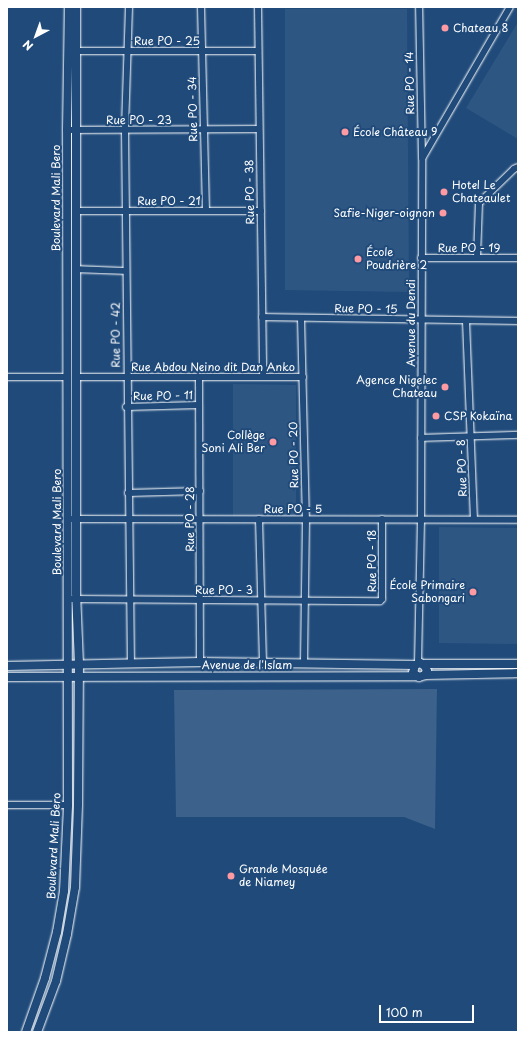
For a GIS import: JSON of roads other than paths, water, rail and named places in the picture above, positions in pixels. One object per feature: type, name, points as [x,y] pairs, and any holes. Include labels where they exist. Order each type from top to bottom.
[{"type":"main road","name":"Boulevard Mali Bero","points":[[26,1032],[45,978],[57,932],[64,892],[68,805],[68,665],[72,599],[72,377],[67,130],[69,7]]},
{"type":"main road","name":"Boulevard Mali Bero","points":[[72,377],[77,211],[76,7]]},
{"type":"main road","name":"Boulevard Mali Bero","points":[[37,1032],[56,981],[67,934],[75,887],[79,664],[72,599]]},
{"type":"main road","name":"Avenue de l'Islam","points":[[7,666],[200,662],[263,664],[518,664]]},
{"type":"main road","points":[[425,675],[427,671],[419,664],[413,670],[416,676],[421,677],[425,675],[518,674]]},
{"type":"main road","name":"Avenue de l'Islam","points":[[7,677],[416,676]]},
{"type":"main road","points":[[66,831],[77,832]]},
{"type":"street","name":"Rue PO - 42","points":[[129,7],[125,130],[127,211],[126,407],[131,663]]},
{"type":"street","name":"Rue PO - 34","points":[[201,7],[206,211]]},
{"type":"street","name":"Rue PO - 38","points":[[258,7],[263,377]]},
{"type":"street","name":"Rue PO - 14","points":[[419,7],[422,158]]},
{"type":"street","name":"Avenue du Dendi","points":[[419,664],[422,158],[510,7]]},
{"type":"street","name":"Rue PO - 25","points":[[76,51],[258,51]]},
{"type":"street","name":"Rue PO - 23","points":[[67,130],[259,129]]},
{"type":"street","points":[[478,257],[479,203],[514,169],[518,167]]},
{"type":"street","name":"Rue PO - 21","points":[[77,211],[261,211]]},
{"type":"street","name":"Rue PO - 19","points":[[421,258],[518,258]]},
{"type":"street","points":[[76,269],[126,271]]},
{"type":"street","name":"Rue PO - 15","points":[[262,317],[518,321]]},
{"type":"street","name":"Rue PO - 20","points":[[301,318],[306,519],[304,664]]},
{"type":"street","name":"Rue PO - 8","points":[[466,321],[474,520]]},
{"type":"street","name":"Rue Abdou Neino dit Dan Anko","points":[[7,376],[303,377]]},
{"type":"street","name":"Rue PO - 28","points":[[200,377],[200,662]]},
{"type":"street","name":"Rue PO - 11","points":[[126,407],[200,405]]},
{"type":"street","points":[[421,438],[518,435]]},
{"type":"street","points":[[128,493],[200,491]]},
{"type":"street","name":"Rue PO - 5","points":[[72,519],[518,520]]},
{"type":"street","points":[[259,519],[263,664]]},
{"type":"street","name":"Rue PO - 18","points":[[380,601],[382,599],[382,519]]},
{"type":"street","name":"Rue PO - 3","points":[[72,599],[380,601]]},
{"type":"street","points":[[7,805],[68,805]]},
{"type":"place","name":"Chateau 8","points":[[445,28]]},
{"type":"place","name":"École Château 9","points":[[345,132]]},
{"type":"place","name":"Hotel Le Chateaulet","points":[[444,192]]},
{"type":"place","name":"Safie-Niger-oignon","points":[[443,213]]},
{"type":"place","name":"École Poudrière 2","points":[[358,259]]},
{"type":"place","name":"Agence Nigelec Chateau","points":[[445,387]]},
{"type":"place","name":"CSP Kokaïna","points":[[436,416]]},
{"type":"place","name":"Collège Soni Ali Ber","points":[[273,442]]},
{"type":"place","name":"École Primaire Sabongari","points":[[473,592]]},
{"type":"place","name":"Grande Mosquée de Niamey","points":[[231,876]]}]
